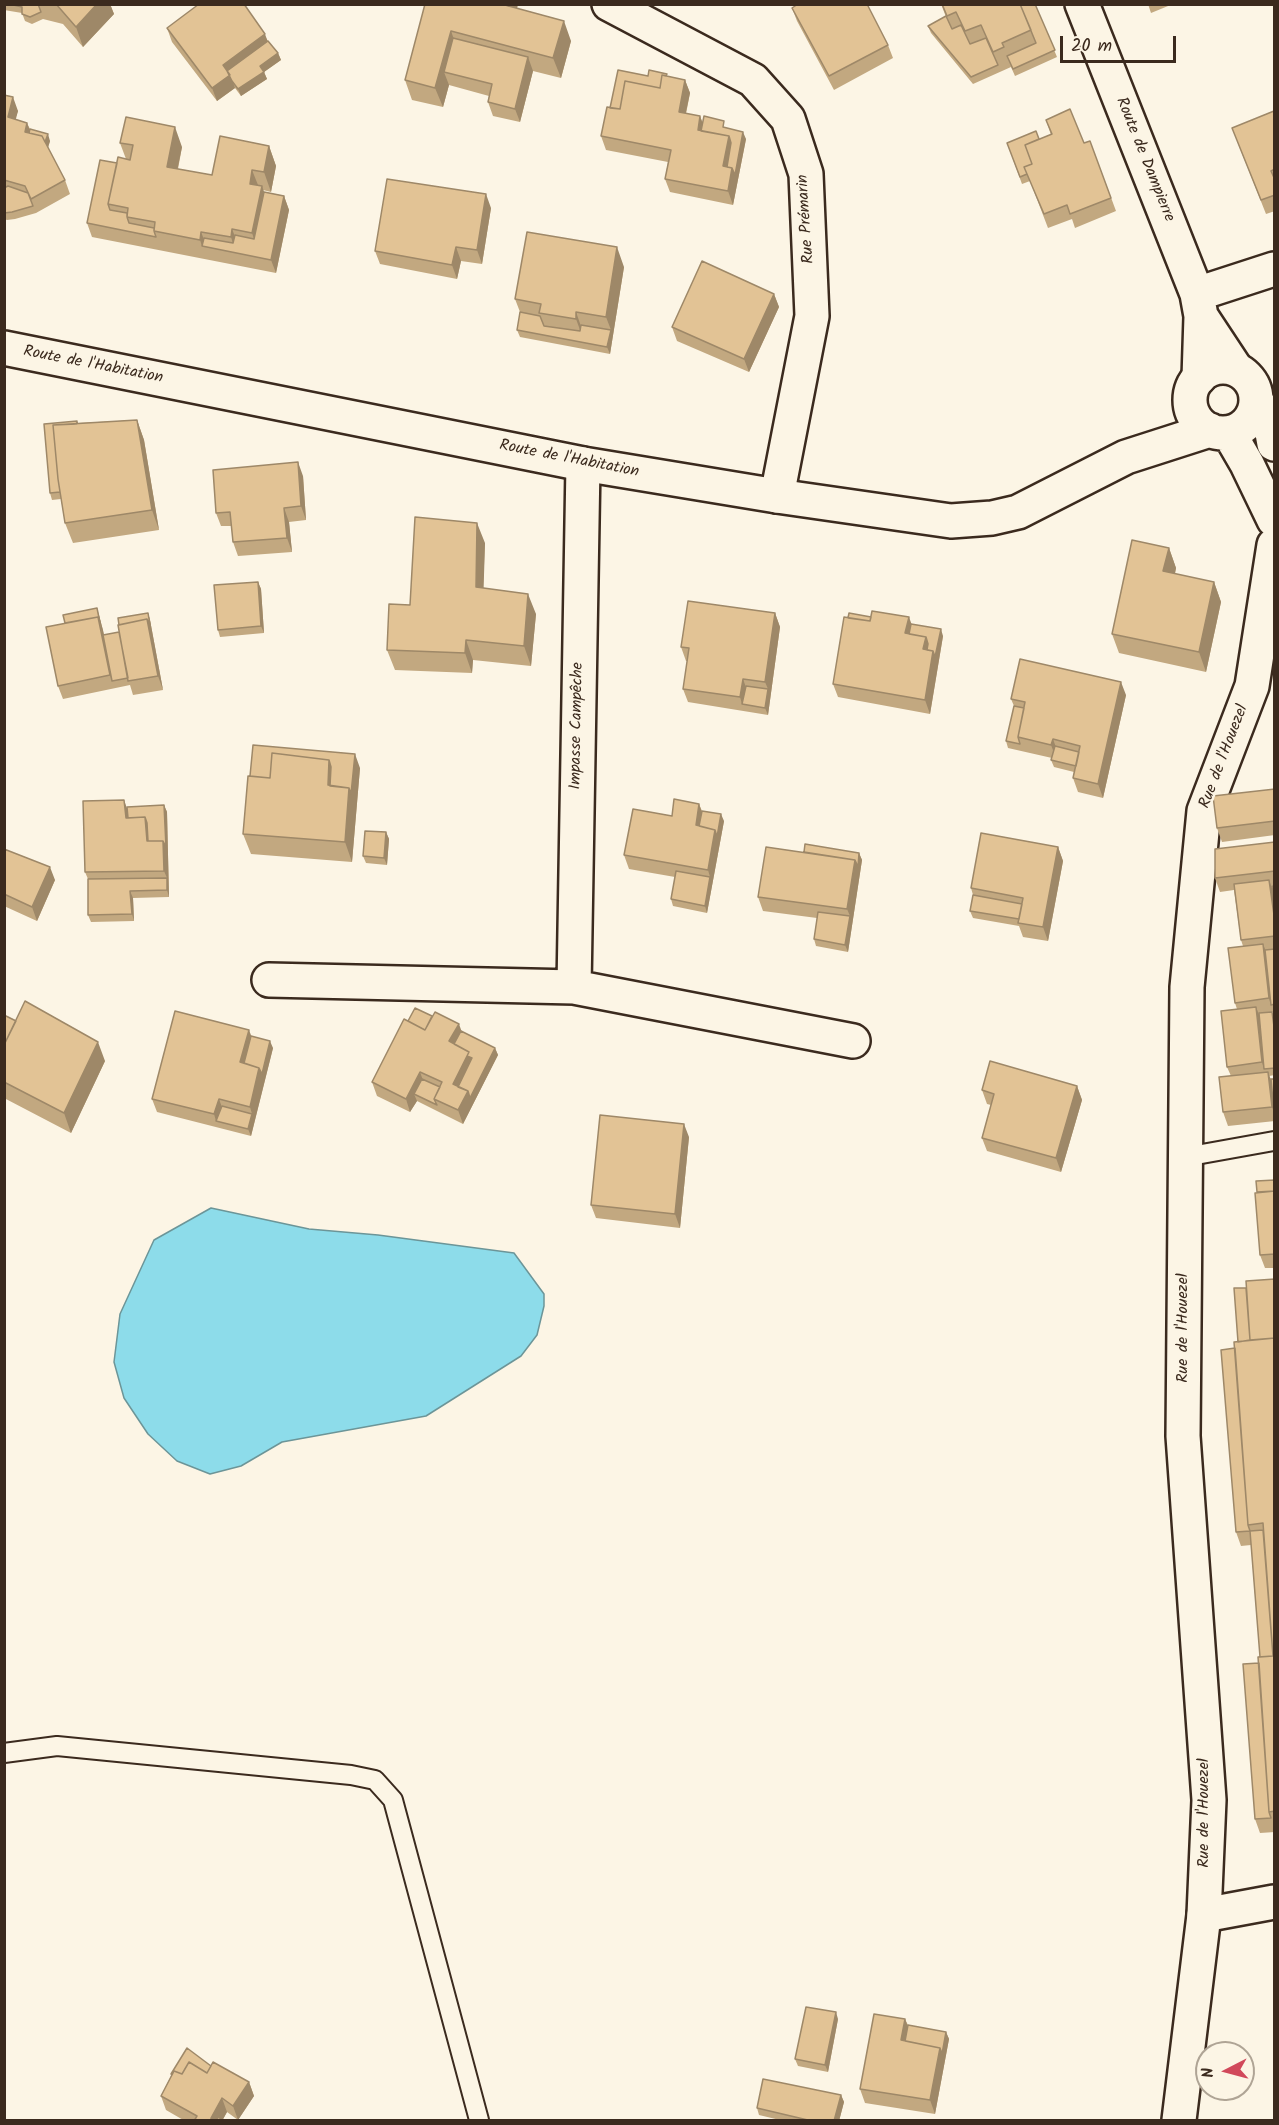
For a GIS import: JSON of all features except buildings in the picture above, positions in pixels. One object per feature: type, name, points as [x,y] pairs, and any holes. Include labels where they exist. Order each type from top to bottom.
[{"type":"street","name":"Rue Prémarin","points":[[609,4],[753,80],[788,119],[792,130],[806,174],[812,315],[777,496]]},
{"type":"street","name":"Route de Dampierre","points":[[1082,4],[1199,305],[1236,369]]},
{"type":"street","points":[[1199,305],[1275,269]]},
{"type":"street","name":"Route de Dampierre","points":[[1195,390],[1199,305]]},
{"type":"street","name":"Route de l'Habitation","points":[[4,348],[583,464],[777,496],[951,521],[992,518],[1017,512],[1126,457],[1219,432]]},
{"type":"street","points":[[1275,444],[1250,381],[1236,369],[1220,367],[1213,369],[1195,390],[1194,417],[1219,432],[1247,464],[1275,520]]},
{"type":"street","name":"Route de l'Habitation","points":[[1126,457],[1195,390]]},
{"type":"street","points":[[1219,432],[1238,430],[1251,417],[1256,399]]},
{"type":"street","name":"Impasse Campêche","points":[[573,987],[583,464]]},
{"type":"street","name":"Rue de l'Houezel","points":[[1179,2121],[1204,1915],[1209,1800],[1183,1436],[1187,987],[1204,811],[1252,686],[1275,545]]},
{"type":"street","points":[[269,980],[573,987],[853,1041]]},
{"type":"street","points":[[1204,1915],[1275,1902]]},
{"type":"lane","points":[[1185,1157],[1275,1141]]},
{"type":"lane","points":[[4,1754],[57,1746],[351,1775],[375,1780],[393,1800],[479,2121]]},
{"type":"water","points":[[211,1208],[309,1229],[378,1235],[514,1253],[544,1294],[544,1306],[537,1335],[521,1356],[426,1416],[282,1442],[241,1466],[210,1474],[177,1461],[148,1434],[124,1398],[114,1362],[120,1314],[154,1240]]}]
